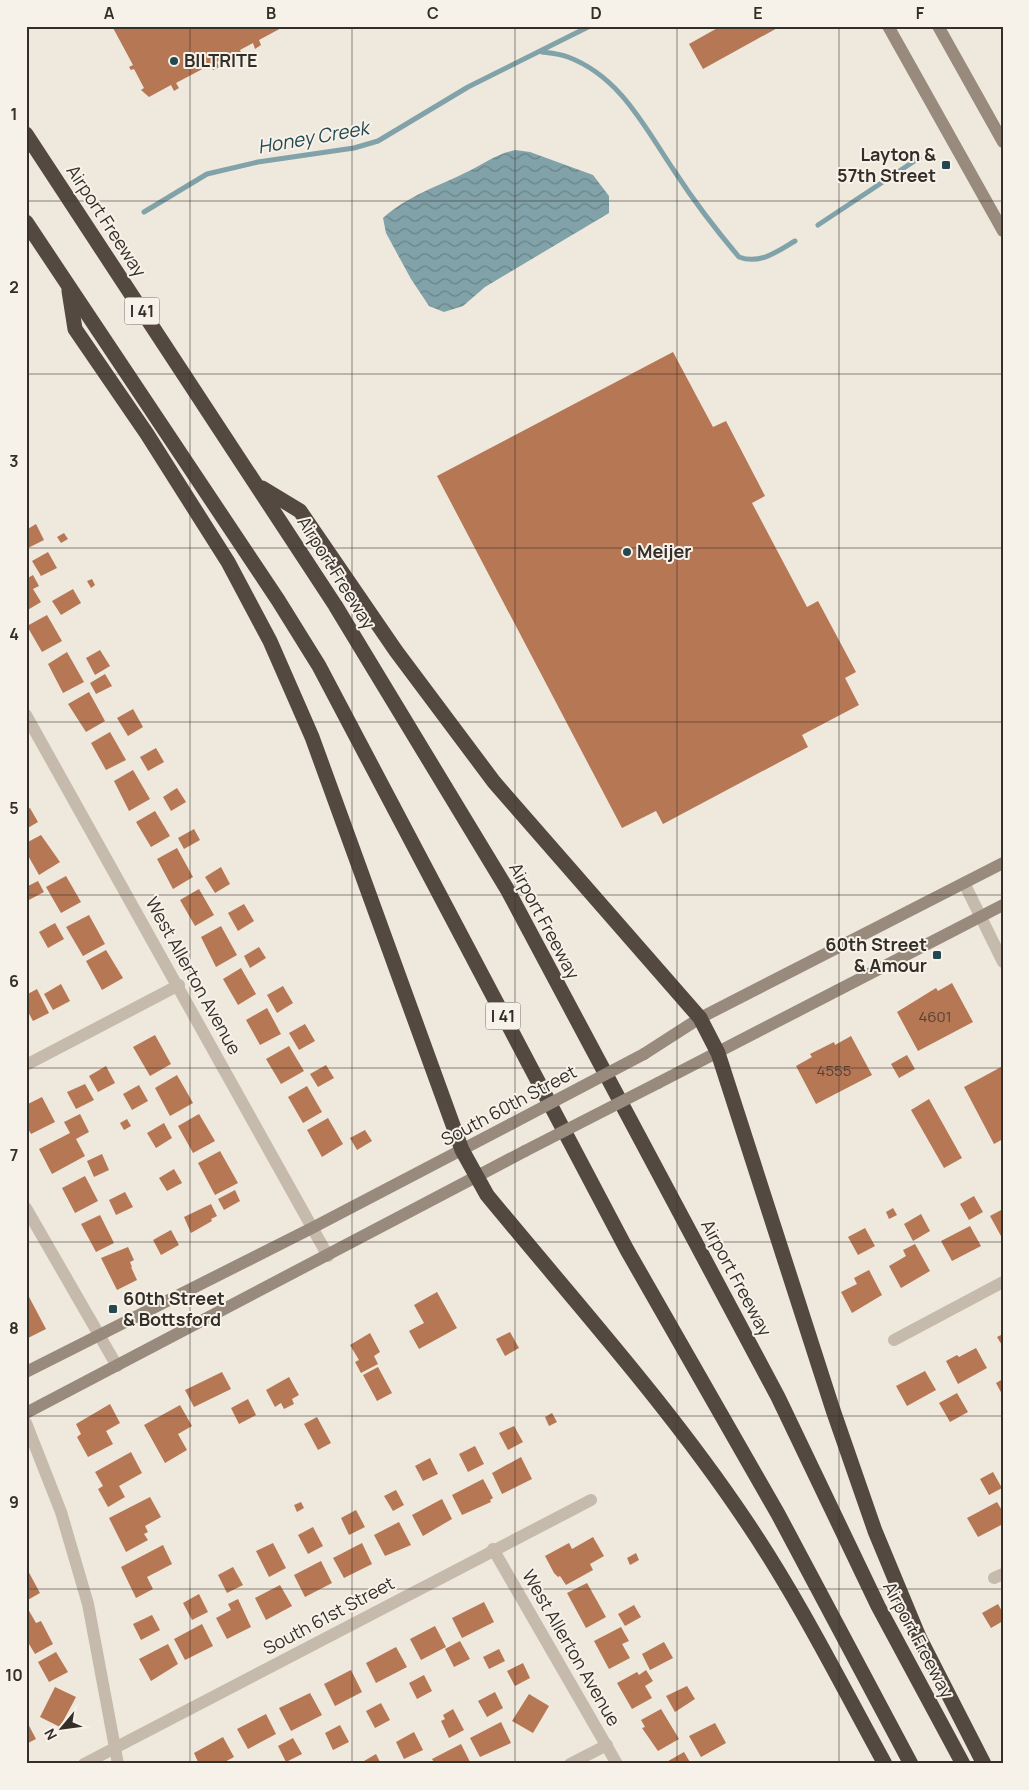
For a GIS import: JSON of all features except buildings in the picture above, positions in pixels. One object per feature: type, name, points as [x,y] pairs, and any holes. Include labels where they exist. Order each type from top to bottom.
[{"type":"highway","name":"Airport Freeway","points":[[26,134],[259,487],[349,628],[507,889],[778,1397],[878,1606],[963,1764]]},
{"type":"highway","name":"I 41","points":[[26,222],[278,600],[319,666],[627,1250],[778,1514],[911,1764]]},
{"type":"highway","points":[[68,285],[75,329],[147,434],[228,562],[270,640],[312,737],[462,1150],[487,1195],[667,1414],[724,1490],[792,1594],[885,1764]]},
{"type":"highway","points":[[259,487],[300,511],[396,651],[494,782],[700,1018],[718,1053],[833,1410],[875,1531],[918,1637],[984,1764]]},
{"type":"main road","points":[[888,26],[1003,231]]},
{"type":"main road","points":[[938,26],[1003,142]]},
{"type":"main road","name":"South 60th Street","points":[[26,1372],[462,1150],[644,1054],[700,1018],[1003,863]]},
{"type":"main road","points":[[26,1413],[328,1256],[524,1151],[1003,905]]},
{"type":"street","name":"West Allerton Avenue","points":[[26,715],[179,986],[328,1256]]},
{"type":"street","points":[[964,882],[1003,962]]},
{"type":"street","points":[[26,1065],[179,986]]},
{"type":"street","points":[[26,1208],[97,1335],[117,1366]]},
{"type":"street","points":[[894,1340],[1003,1282]]},
{"type":"street","points":[[26,1423],[61,1512],[88,1604],[118,1764]]},
{"type":"street","name":"South 61st Street","points":[[84,1764],[493,1549],[591,1500]]},
{"type":"street","name":"West Allerton Avenue","points":[[493,1549],[618,1764]]},
{"type":"street","points":[[570,1764],[607,1745]]},
{"type":"water","points":[[515,150],[530,152],[593,175],[609,196],[609,213],[485,287],[463,306],[444,312],[429,306],[411,279],[386,233],[383,218],[413,197],[497,156]]},
{"type":"waterway","name":"Honey Creek","points":[[144,212],[207,174],[258,162],[354,148],[378,141],[468,87],[590,26]]},
{"type":"waterway","points":[[542,52],[565,56],[587,66],[603,77],[617,91],[642,122],[698,205],[739,257],[747,259],[761,258],[775,253],[795,241]]},
{"type":"waterway","points":[[818,225],[919,158]]},
{"type":"place","name":"BILTRITE","points":[[174,61]]},
{"type":"place","name":"Layton & 57th Street","points":[[946,165]]},
{"type":"place","name":"Meijer","points":[[627,552]]},
{"type":"place","name":"60th Street & Amour","points":[[937,955]]},
{"type":"place","name":"60th Street & Bottsford","points":[[113,1309]]}]
